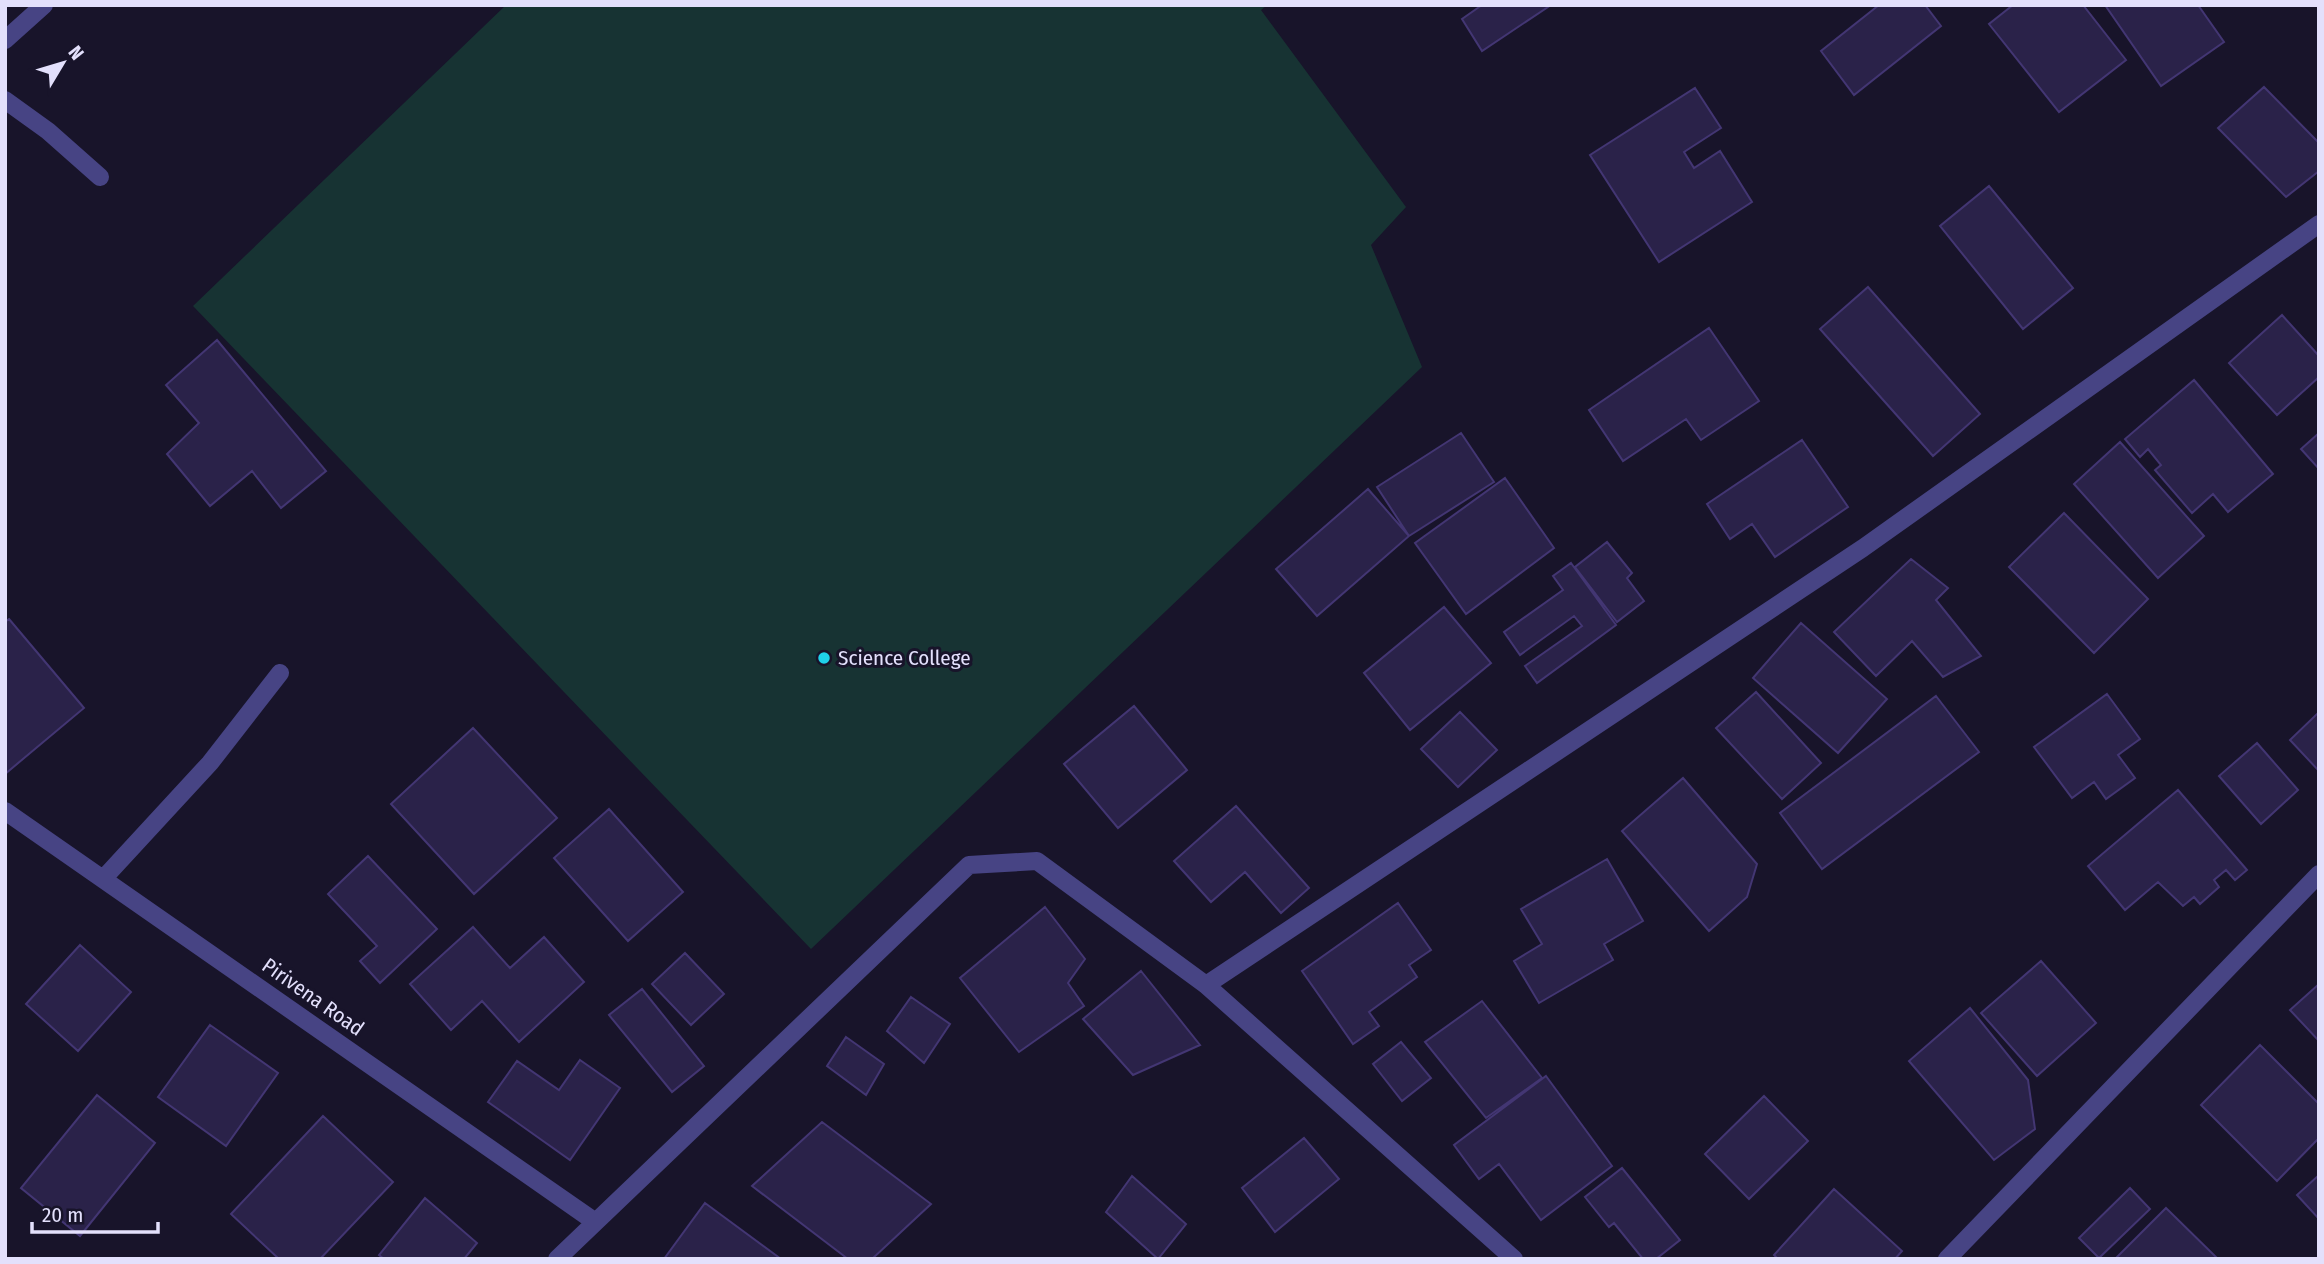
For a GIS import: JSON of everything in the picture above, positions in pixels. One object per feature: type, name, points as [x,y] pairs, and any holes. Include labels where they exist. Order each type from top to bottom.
[{"type":"street","points":[[5,40],[44,5]]},
{"type":"street","points":[[5,100],[48,131],[100,177]]},
{"type":"street","points":[[1206,985],[1863,548],[2319,224]]},
{"type":"street","points":[[103,879],[210,763],[280,673]]},
{"type":"street","name":"Pirivena Road","points":[[5,811],[594,1222]]},
{"type":"street","points":[[557,1259],[969,865],[1037,861],[1206,985],[1514,1259]]},
{"type":"street","points":[[1947,1259],[2319,874]]},
{"type":"green space","name":"Science College","points":[[506,5],[1267,5],[1261,10],[1406,207],[1371,245],[1422,367],[811,949],[193,306]]},
{"type":"building","points":[[1482,5],[1551,5],[1482,51],[1462,19]]},
{"type":"building","points":[[1879,5],[1925,5],[1941,26],[1854,95],[1821,51]]},
{"type":"building","points":[[2013,5],[2083,5],[2126,60],[2059,112],[1989,24]]},
{"type":"building","points":[[2105,5],[2198,5],[2224,42],[2161,86]]},
{"type":"building","points":[[2264,87],[2319,143],[2319,171],[2286,197],[2218,128]]},
{"type":"building","points":[[1695,88],[1721,128],[1684,152],[1694,168],[1720,151],[1752,202],[1659,262],[1590,155]]},
{"type":"building","points":[[1989,186],[2073,288],[2023,329],[1940,226]]},
{"type":"building","points":[[1868,287],[1980,414],[1933,456],[1820,329]]},
{"type":"building","points":[[2282,315],[2319,356],[2319,377],[2277,415],[2229,363]]},
{"type":"building","points":[[1709,328],[1759,401],[1701,440],[1686,419],[1623,461],[1589,410]]},
{"type":"building","points":[[217,340],[326,471],[281,508],[252,471],[210,506],[167,454],[199,423],[166,385]]},
{"type":"building","points":[[2194,380],[2273,474],[2228,512],[2213,494],[2192,513],[2155,470],[2161,465],[2148,449],[2140,457],[2125,439]]},
{"type":"building","points":[[1461,433],[1494,482],[1409,536],[1377,487]]},
{"type":"building","points":[[2319,433],[2319,469],[2301,449]]},
{"type":"building","points":[[1802,440],[1848,507],[1775,557],[1752,524],[1730,539],[1707,504]]},
{"type":"building","points":[[2120,442],[2204,536],[2158,578],[2074,484]]},
{"type":"building","points":[[1505,478],[1554,548],[1466,614],[1415,543]]},
{"type":"building","points":[[1368,489],[1409,536],[1317,616],[1276,569]]},
{"type":"building","points":[[2064,513],[2148,599],[2094,653],[2009,567]]},
{"type":"building","points":[[1607,542],[1632,573],[1627,578],[1644,601],[1617,622],[1575,567]]},
{"type":"building","points":[[1911,559],[1948,588],[1936,600],[1981,656],[1943,677],[1912,641],[1876,676],[1834,632]]},
{"type":"building","points":[[1571,563],[1616,625],[1537,683],[1525,666],[1582,626],[1574,616],[1520,655],[1504,632],[1563,590],[1553,576]]},
{"type":"building","points":[[1444,607],[1491,663],[1410,730],[1364,673]]},
{"type":"building","points":[[9,619],[84,708],[5,774],[5,622]]},
{"type":"building","points":[[1801,623],[1887,699],[1838,753],[1753,678]]},
{"type":"building","points":[[1756,692],[1821,763],[1782,799],[1716,728]]},
{"type":"building","points":[[2107,694],[2140,739],[2118,755],[2135,778],[2106,799],[2094,782],[2072,798],[2034,747]]},
{"type":"building","points":[[1936,696],[1979,752],[1822,869],[1780,813]]},
{"type":"building","points":[[1134,706],[1187,770],[1118,828],[1064,764]]},
{"type":"building","points":[[1460,712],[1497,750],[1458,787],[1421,749]]},
{"type":"building","points":[[2319,712],[2319,771],[2290,740]]},
{"type":"building","points":[[473,728],[557,818],[474,894],[391,804]]},
{"type":"building","points":[[2257,743],[2298,790],[2261,824],[2219,776]]},
{"type":"building","points":[[1683,778],[1757,864],[1747,897],[1709,931],[1622,831]]},
{"type":"building","points":[[2178,790],[2247,870],[2235,880],[2226,870],[2214,880],[2219,887],[2200,904],[2194,897],[2183,906],[2158,882],[2125,910],[2088,866]]},
{"type":"building","points":[[1236,806],[1309,888],[1281,913],[1245,872],[1211,902],[1174,861]]},
{"type":"building","points":[[609,809],[683,892],[628,941],[554,858]]},
{"type":"building","points":[[368,856],[437,929],[380,983],[360,961],[377,946],[328,894]]},
{"type":"building","points":[[1607,859],[1643,921],[1604,944],[1613,960],[1539,1003],[1514,961],[1542,944],[1521,909]]},
{"type":"building","points":[[1398,903],[1431,950],[1409,965],[1417,977],[1369,1012],[1379,1026],[1353,1044],[1302,971]]},
{"type":"building","points":[[1045,907],[1085,959],[1068,983],[1084,1006],[1019,1052],[960,978]]},
{"type":"building","points":[[473,927],[510,968],[544,937],[584,982],[519,1042],[482,1001],[451,1030],[410,984]]},
{"type":"building","points":[[80,945],[131,992],[78,1051],[26,1004]]},
{"type":"building","points":[[685,953],[724,994],[691,1025],[652,984]]},
{"type":"building","points":[[2041,961],[2096,1023],[2037,1076],[1981,1013]]},
{"type":"building","points":[[1141,971],[1200,1045],[1133,1075],[1083,1019]]},
{"type":"building","points":[[2319,984],[2319,1041],[2290,1010]]},
{"type":"building","points":[[642,989],[704,1066],[672,1092],[609,1015]]},
{"type":"building","points":[[911,997],[950,1024],[924,1063],[887,1031]]},
{"type":"building","points":[[1482,1001],[1542,1078],[1486,1118],[1425,1042]]},
{"type":"building","points":[[1970,1008],[2028,1080],[2035,1129],[1994,1160],[1909,1061]]},
{"type":"building","points":[[210,1025],[278,1073],[226,1146],[158,1097]]},
{"type":"building","points":[[846,1037],[884,1064],[866,1095],[827,1066]]},
{"type":"building","points":[[1401,1042],[1431,1078],[1402,1101],[1373,1064]]},
{"type":"building","points":[[2260,1045],[2319,1104],[2319,1138],[2277,1181],[2201,1105]]},
{"type":"building","points":[[580,1060],[620,1088],[570,1160],[488,1102],[517,1061],[559,1090]]},
{"type":"building","points":[[1546,1076],[1612,1166],[1541,1220],[1499,1164],[1479,1179],[1454,1145]]},
{"type":"building","points":[[97,1095],[155,1143],[80,1236],[21,1188]]},
{"type":"building","points":[[1764,1096],[1808,1141],[1749,1199],[1705,1154]]},
{"type":"building","points":[[323,1116],[393,1182],[320,1259],[279,1259],[231,1214]]},
{"type":"building","points":[[822,1122],[931,1204],[872,1259],[848,1259],[752,1186]]},
{"type":"building","points":[[1304,1138],[1339,1179],[1275,1232],[1242,1188]]},
{"type":"building","points":[[1622,1168],[1680,1240],[1656,1259],[1643,1259],[1614,1223],[1609,1227],[1585,1197]]},
{"type":"building","points":[[2319,1175],[2319,1219],[2297,1195]]},
{"type":"building","points":[[1132,1176],[1186,1224],[1158,1259],[1106,1212]]},
{"type":"building","points":[[2130,1188],[2150,1209],[2099,1258],[2079,1238]]},
{"type":"building","points":[[1834,1189],[1902,1251],[1895,1259],[1778,1259],[1774,1255]]},
{"type":"building","points":[[425,1198],[477,1243],[464,1259],[384,1259],[379,1255]]},
{"type":"building","points":[[705,1203],[781,1259],[664,1259]]},
{"type":"building","points":[[2166,1208],[2218,1259],[2115,1259]]},
{"type":"place","name":"Science College","points":[[824,658]]}]
